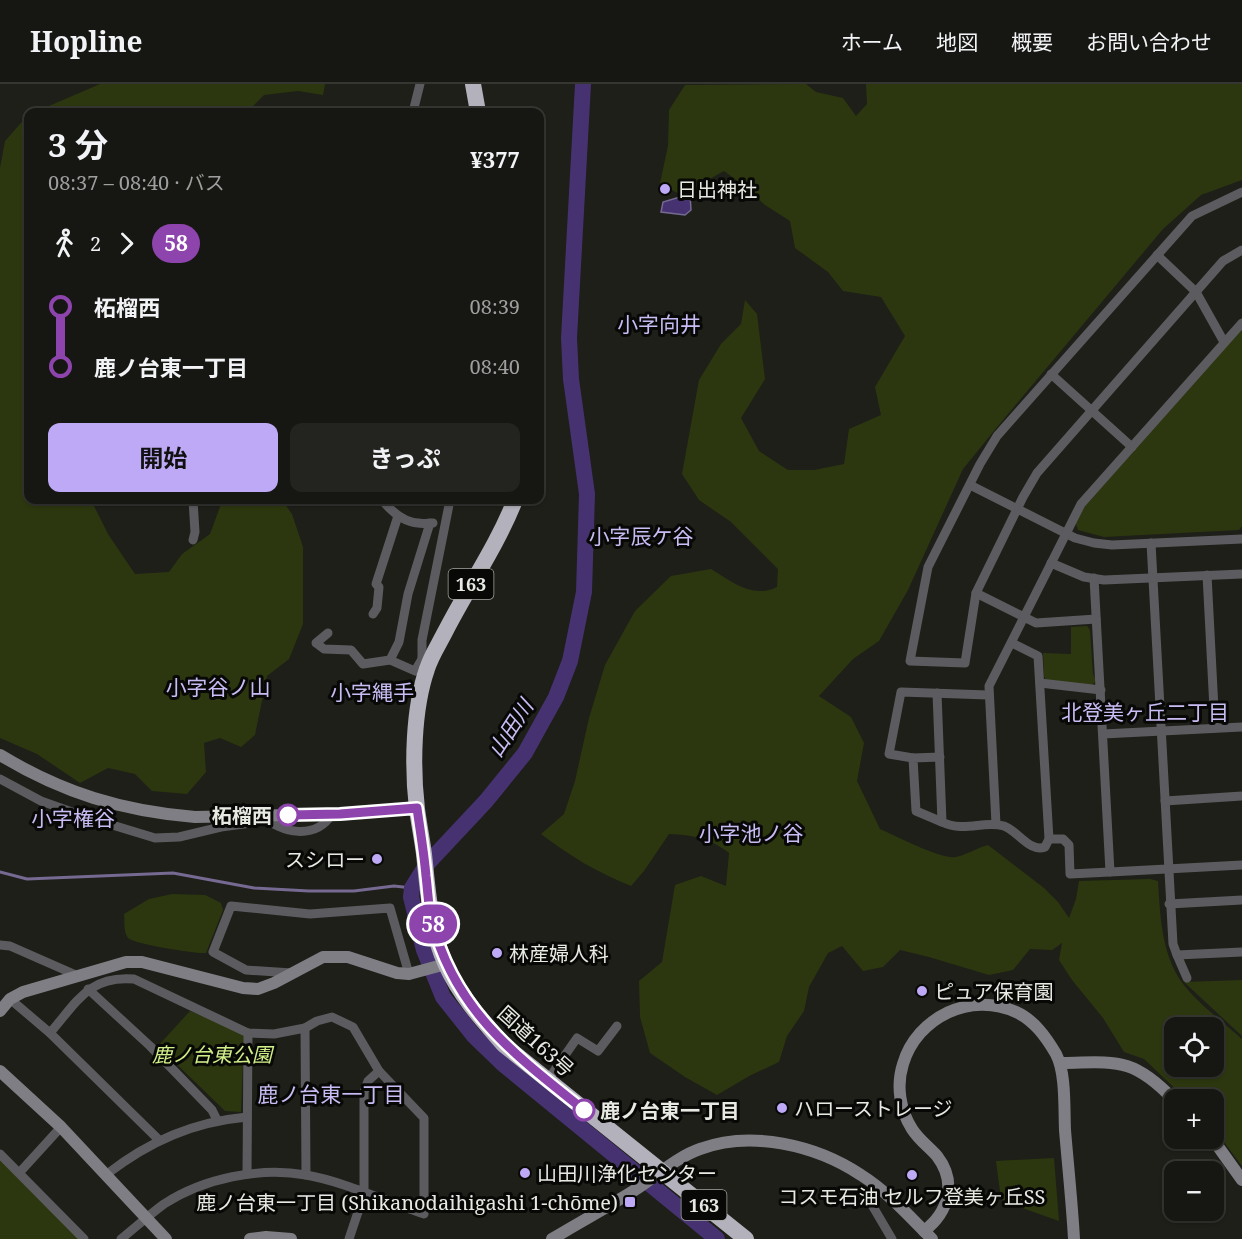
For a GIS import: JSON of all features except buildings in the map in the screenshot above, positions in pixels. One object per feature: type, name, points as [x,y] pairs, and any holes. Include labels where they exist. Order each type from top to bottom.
[{"type":"highway","points":[[473,84],[477,108]]},
{"type":"highway","name":"国道163号","points":[[513,504],[503,529],[424,664],[416,723],[414,772],[431,919],[441,966],[477,1015],[504,1045],[746,1239]]},
{"type":"street","points":[[414,108],[420,84]]},
{"type":"street","points":[[1242,192],[1192,216],[997,436],[980,464],[928,567],[910,661],[965,663],[976,593],[1017,508],[1045,462],[1223,261],[1242,250]]},
{"type":"street","points":[[1157,255],[1196,292],[1224,342]]},
{"type":"street","points":[[996,824],[989,686],[1081,504],[1242,323]]},
{"type":"street","points":[[1051,374],[1132,447]]},
{"type":"street","points":[[970,485],[1084,541],[1103,544],[1242,538]]},
{"type":"street","points":[[193,504],[195,532],[193,540]]},
{"type":"street","points":[[386,504],[398,516],[418,524],[445,525]]},
{"type":"street","points":[[328,633],[316,643],[324,649],[351,650],[363,664],[390,660],[415,671],[424,664],[422,640],[449,504]]},
{"type":"street","points":[[373,614],[378,608],[379,587],[376,584],[398,516]]},
{"type":"street","points":[[390,660],[399,642],[408,594],[430,523]]},
{"type":"street","points":[[1151,543],[1171,930],[1176,955],[1187,978]]},
{"type":"street","points":[[1051,563],[1073,573],[1112,580],[1242,574]]},
{"type":"street","points":[[1207,575],[1215,728]]},
{"type":"street","points":[[1094,578],[1110,872]]},
{"type":"street","points":[[976,593],[1036,622],[1096,619]]},
{"type":"street","points":[[913,758],[916,811],[954,827],[966,828],[996,824],[1008,828],[1029,844],[1038,848],[1045,847],[1049,839],[1038,656],[1012,644]]},
{"type":"street","points":[[1040,683],[1101,690]]},
{"type":"street","points":[[940,757],[913,758],[889,754],[901,692],[988,696]]},
{"type":"street","points":[[936,693],[942,822]]},
{"type":"street","points":[[1103,734],[1242,727]]},
{"type":"street","points":[[0,755],[32,774],[65,788],[127,808],[195,817],[332,814],[417,808]]},
{"type":"street","points":[[0,779],[41,801],[155,837],[179,837],[220,827],[251,823],[262,815]]},
{"type":"street","points":[[1165,801],[1242,796]]},
{"type":"street","points":[[262,815],[270,824],[300,832],[327,823],[332,814]]},
{"type":"street","points":[[1049,839],[1063,839],[1069,845],[1070,874],[1242,865]]},
{"type":"street","points":[[1169,904],[1242,900]]},
{"type":"street","points":[[292,973],[246,970],[213,952],[231,906],[310,914],[390,908],[414,973]]},
{"type":"street","points":[[0,945],[10,946],[76,975]]},
{"type":"street","points":[[1176,955],[1242,952]]},
{"type":"street","points":[[0,1011],[10,999],[22,992],[114,965],[142,962],[243,988],[258,988],[323,957],[341,957],[360,961],[397,973],[414,973],[441,966]]},
{"type":"street","points":[[50,1033],[88,989],[107,980],[134,979],[248,1033],[274,1034],[305,1028],[317,1021],[332,1017],[353,1027],[380,1071],[424,1118],[424,1214],[306,1175],[247,1174],[212,1182],[187,1192],[166,1203],[121,1239]]},
{"type":"street","points":[[88,989],[165,1061],[212,1110],[217,1120]]},
{"type":"street","points":[[10,999],[50,1033],[159,1140]]},
{"type":"street","points":[[552,1239],[635,1190],[685,1156],[718,1144],[740,1141],[762,1141],[795,1147],[843,1164],[880,1189],[928,1235],[948,1198],[948,1177],[912,1128],[901,1103],[899,1079],[908,1048],[927,1025],[949,1010],[976,1005],[1005,1008],[1017,1012],[1043,1035],[1060,1063],[1074,1239]]},
{"type":"street","points":[[547,1081],[577,1038],[598,1051],[617,1026]]},
{"type":"street","points":[[305,1028],[306,1175]]},
{"type":"street","points":[[247,1174],[248,1033]]},
{"type":"street","points":[[1060,1063],[1114,1062],[1137,1068],[1150,1076],[1164,1090]]},
{"type":"street","points":[[0,1071],[61,1127],[166,1239]]},
{"type":"street","points":[[349,1239],[364,1194],[364,1092],[368,1082],[380,1071]]},
{"type":"street","points":[[107,1174],[159,1140],[217,1120],[248,1117]]},
{"type":"street","points":[[20,1172],[61,1127]]},
{"type":"street","points":[[1220,1149],[1242,1180]]},
{"type":"street","points":[[0,1154],[84,1239]]},
{"type":"street","points":[[880,1189],[869,1200],[892,1239]]},
{"type":"street","points":[[250,1239],[266,1237],[291,1239]]},
{"type":"green space","points":[[100,84],[325,84],[323,95],[298,91],[264,95],[251,108],[44,108]]},
{"type":"green space","points":[[806,84],[816,92],[843,98],[856,116],[867,104],[866,84],[1242,84],[1242,180],[1201,195],[1163,229],[998,426],[963,469],[908,590],[879,641],[853,659],[819,696],[851,717],[864,743],[857,781],[880,829],[907,842],[949,857],[960,856],[988,845],[1044,888],[1069,918],[1076,899],[1079,881],[1150,879],[1158,881],[1164,940],[1171,962],[1188,990],[1217,1017],[1164,1017],[1164,1077],[1224,1077],[1224,1023],[1242,1039],[1242,1166],[1224,1142],[1224,1089],[1176,1089],[1144,1059],[1124,1052],[1103,1018],[1059,960],[1062,943],[1052,950],[1030,949],[1013,970],[989,975],[900,950],[883,967],[863,971],[842,946],[828,953],[809,987],[804,1011],[787,1036],[779,1062],[717,1095],[650,1053],[640,1017],[639,981],[662,962],[675,885],[701,876],[726,886],[729,853],[700,838],[669,834],[631,886],[584,863],[541,834],[564,814],[575,781],[589,718],[605,665],[635,611],[671,576],[711,569],[735,584],[751,590],[760,591],[777,587],[778,569],[731,522],[699,500],[682,474],[699,380],[721,344],[741,324],[745,300],[757,314],[765,379],[741,418],[759,451],[788,470],[814,470],[844,464],[849,429],[881,415],[875,387],[905,336],[881,297],[843,291],[828,272],[795,248],[790,221],[765,205],[724,171],[681,195],[660,183],[668,146],[669,110],[685,85]]},
{"type":"green space","points":[[24,120],[24,504],[93,504],[108,534],[135,574],[169,572],[182,554],[210,534],[221,504],[285,504],[292,514],[303,547],[303,624],[289,659],[267,676],[255,735],[241,747],[220,738],[204,743],[206,772],[187,794],[152,791],[135,774],[108,768],[80,783],[37,754],[0,738],[0,168],[5,141]]},
{"type":"green space","points":[[1242,329],[1242,526],[1239,530],[1104,537],[1078,530],[1076,524],[1085,506]]},
{"type":"green space","points":[[1087,626],[1090,630],[1093,674],[1096,681],[1091,686],[1046,680],[1043,653],[1071,654],[1071,627]]},
{"type":"green space","points":[[172,894],[205,895],[221,903],[223,910],[206,953],[153,946],[132,940],[126,935],[124,914],[149,899]]},
{"type":"green space","points":[[1242,980],[1242,1036],[1224,1017],[1184,982]]},
{"type":"green space","name":"鹿ノ台東公園","points":[[190,1011],[244,1033],[241,1112],[225,1111],[158,1046]]},
{"type":"green space","points":[[0,1157],[80,1239],[0,1239]]},
{"type":"green space","points":[[1054,1158],[1059,1221],[1001,1199],[996,1161]]},
{"type":"shaded area","points":[[690,194],[691,210],[685,215],[661,212],[663,202]]},
{"type":"waterway","name":"山田川","points":[[583,84],[569,338],[571,379],[587,494],[584,592],[570,661],[556,697],[525,753],[486,801],[427,864],[412,888],[411,897],[424,950],[443,997],[474,1036],[503,1064],[717,1239]]},
{"type":"waterway","points":[[0,872],[27,879],[173,873],[254,888],[309,891],[354,891],[394,886],[412,888]]},
{"type":"bus line","name":"58","points":[[288,815],[340,814],[417,808],[431,919],[446,964],[460,992],[504,1045],[584,1110]]},
{"type":"place","name":"日出神社","points":[[665,189]]},
{"type":"place","name":"柘榴西","points":[[288,815]]},
{"type":"place","name":"スシロー","points":[[377,859]]},
{"type":"place","name":"林産婦人科","points":[[497,953]]},
{"type":"place","name":"ピュア保育園","points":[[922,991]]},
{"type":"place","name":"ハローストレージ","points":[[782,1108]]},
{"type":"place","name":"鹿ノ台東一丁目","points":[[584,1110]]},
{"type":"place","name":"山田川浄化センター","points":[[525,1173]]},
{"type":"place","name":"コスモ石油 セルフ登美ヶ丘SS","points":[[912,1175]]},
{"type":"place","name":"鹿ノ台東一丁目 (Shikanodaihigashi 1-chōme)","points":[[630,1202]]},
{"type":"district","name":"小字向井","points":[[659,324]]},
{"type":"district","name":"小字辰ケ谷","points":[[641,536]]},
{"type":"district","name":"小字谷ノ山","points":[[218,687]]},
{"type":"district","name":"小字縄手","points":[[372,692]]},
{"type":"district","name":"北登美ヶ丘二丁目","points":[[1145,712]]},
{"type":"district","name":"小字権谷","points":[[73,818]]},
{"type":"district","name":"小字池ノ谷","points":[[751,833]]},
{"type":"district","name":"鹿ノ台東一丁目","points":[[331,1094]]}]
